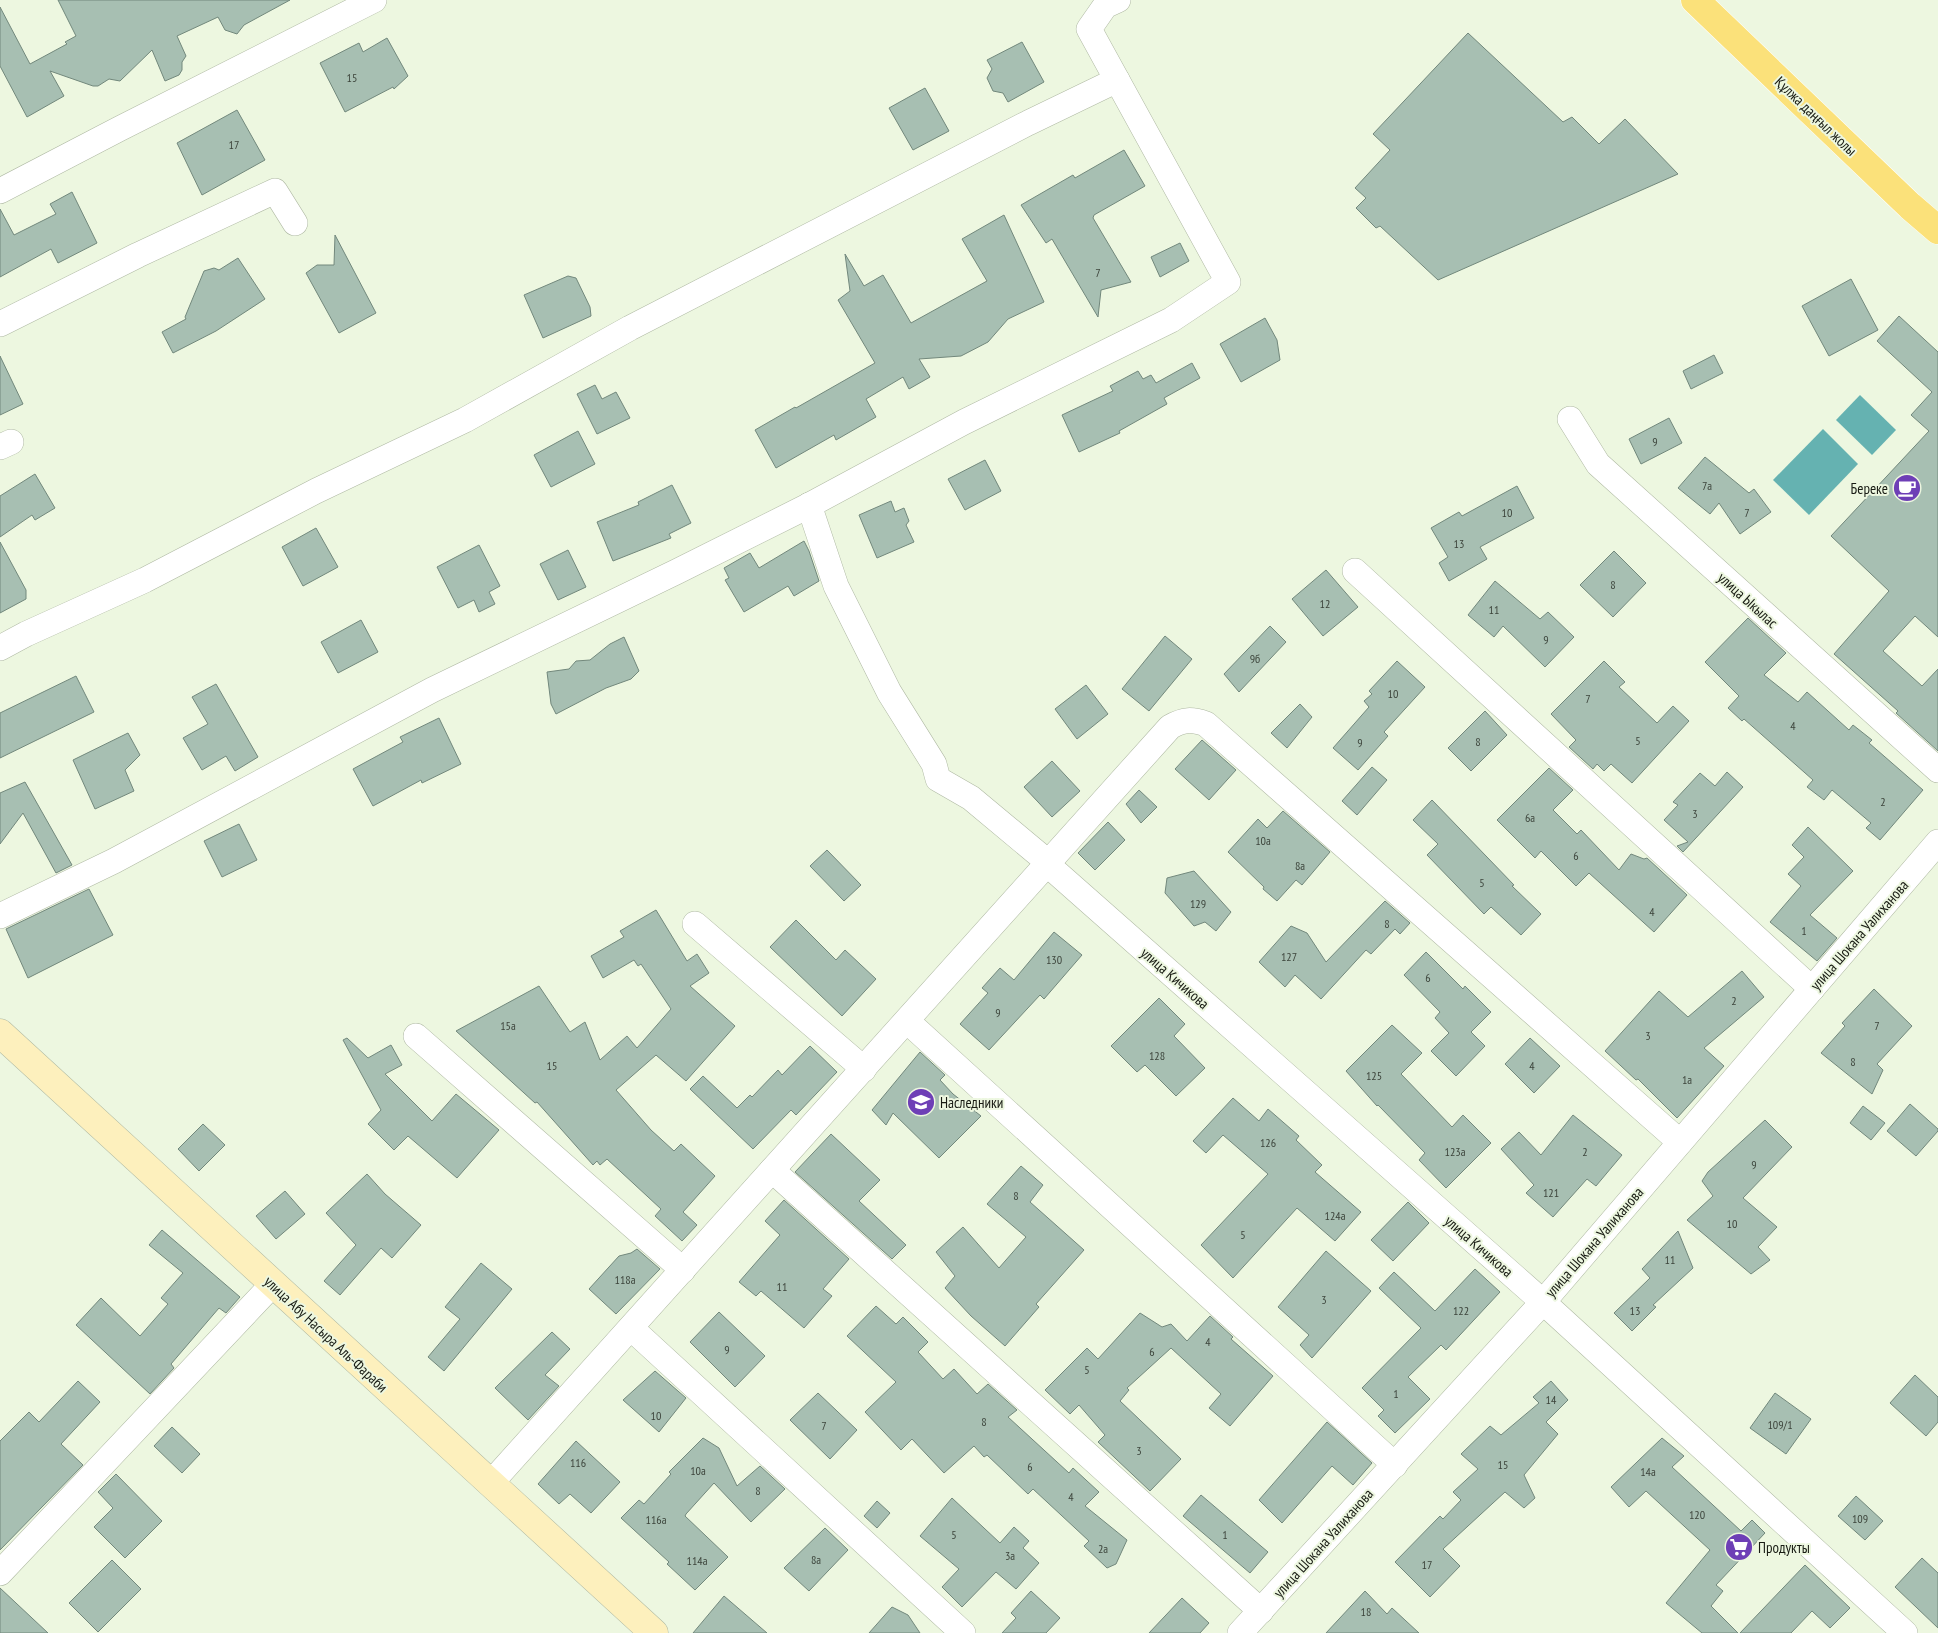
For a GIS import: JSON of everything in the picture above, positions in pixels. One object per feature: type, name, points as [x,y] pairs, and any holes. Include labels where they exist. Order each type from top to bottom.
[{"type":"main road","name":"Құлжа даңғыл жолы","points":[[1700,2],[1910,206],[1938,230]]},
{"type":"street","points":[[0,191],[374,0]]},
{"type":"street","points":[[0,916],[114,861],[432,690],[809,505],[964,422],[1171,320],[1228,282],[1089,29],[1105,6],[1118,0]]},
{"type":"street","points":[[0,648],[26,634],[145,580],[316,491],[465,420],[630,328],[1028,123],[1118,80]]},
{"type":"street","points":[[0,324],[138,255],[274,192],[295,223]]},
{"type":"street","name":"улица Ыкылас","points":[[1570,419],[1598,464],[1938,770]]},
{"type":"street","name":"улица Кичикова","points":[[809,505],[836,586],[889,692],[934,764],[938,779],[971,798],[1048,864],[1543,1302],[1905,1633]]},
{"type":"street","points":[[1355,571],[1812,990]]},
{"type":"street","points":[[490,1484],[1170,727],[1181,721],[1193,719],[1206,724],[1680,1142]]},
{"type":"street","name":"улица Шокана Уалиханова","points":[[1240,1633],[1543,1302],[1938,842]]},
{"type":"street","points":[[695,924],[864,1069]]},
{"type":"street","points":[[907,1021],[1395,1465]]},
{"type":"street","name":"улица Абу Насыра Аль-Фараби","points":[[0,1033],[654,1633]]},
{"type":"street","points":[[416,1036],[683,1270]]},
{"type":"street","points":[[772,1170],[1261,1611]]},
{"type":"street","points":[[0,1573],[273,1284]]},
{"type":"street","points":[[631,1328],[963,1633]]},
{"type":"water","points":[[1860,395],[1896,430],[1872,455],[1836,420]]},
{"type":"water","points":[[1823,429],[1858,464],[1809,515],[1773,480]]},
{"type":"building","points":[[58,0],[290,0],[244,25],[237,34],[225,30],[218,17],[177,36],[186,56],[182,62],[182,70],[179,75],[165,81],[152,50],[120,81],[109,79],[98,86],[50,71],[64,96],[27,117],[0,66],[0,7],[30,64],[67,44],[65,42],[76,36]]},
{"type":"building","points":[[1468,33],[1563,122],[1572,117],[1599,144],[1625,119],[1678,174],[1438,280],[1380,226],[1376,228],[1356,208],[1366,198],[1355,188],[1390,150],[1373,134]]},
{"type":"building","points":[[387,38],[408,76],[394,89],[393,87],[345,112],[320,63],[359,43],[363,52]]},
{"type":"building","points":[[1022,42],[1044,82],[1008,102],[1003,93],[993,91],[987,78],[992,69],[987,60]]},
{"type":"building","points":[[925,88],[949,131],[913,150],[889,108]]},
{"type":"building","points":[[237,110],[265,160],[202,195],[177,143]]},
{"type":"building","points":[[1124,150],[1145,186],[1094,215],[1093,218],[1131,282],[1101,290],[1098,317],[1052,239],[1046,243],[1021,205],[1073,175],[1075,178]]},
{"type":"building","points":[[72,192],[97,243],[58,263],[51,249],[0,277],[0,209],[14,235],[56,214],[50,204]]},
{"type":"building","points":[[1004,215],[1044,302],[1008,319],[988,342],[961,356],[919,359],[930,377],[909,389],[903,377],[866,399],[876,417],[836,440],[834,435],[776,468],[755,430],[875,363],[838,300],[850,291],[845,254],[864,286],[883,275],[911,323],[987,281],[962,239]]},
{"type":"building","points":[[335,235],[376,313],[339,333],[306,273],[317,265],[334,265]]},
{"type":"building","points":[[1180,243],[1189,261],[1160,277],[1151,257]]},
{"type":"building","points":[[238,258],[265,299],[216,331],[173,353],[162,332],[186,319],[185,317],[204,271],[214,268],[219,270]]},
{"type":"building","points":[[568,276],[576,278],[590,307],[591,316],[543,338],[524,295]]},
{"type":"building","points":[[1851,279],[1878,330],[1829,356],[1802,306]]},
{"type":"building","points":[[1899,316],[1938,352],[1938,637],[1915,616],[1883,651],[1922,686],[1938,669],[1938,751],[1896,713],[1898,711],[1834,654],[1889,591],[1831,536],[1929,431],[1911,415],[1932,392],[1877,341]]},
{"type":"building","points":[[1265,318],[1277,340],[1280,360],[1241,382],[1220,344]]},
{"type":"building","points":[[1714,355],[1723,373],[1691,389],[1683,371]]},
{"type":"building","points":[[0,356],[23,404],[0,415]]},
{"type":"building","points":[[1192,363],[1200,378],[1164,398],[1167,404],[1119,431],[1120,433],[1079,452],[1062,415],[1113,391],[1110,386],[1138,371],[1143,379],[1151,375],[1156,383]]},
{"type":"building","points":[[595,385],[602,399],[616,392],[630,418],[597,434],[577,394]]},
{"type":"building","points":[[1669,418],[1682,443],[1641,464],[1629,439]]},
{"type":"building","points":[[578,431],[595,464],[551,487],[534,455]]},
{"type":"building","points":[[1705,457],[1749,493],[1754,489],[1771,512],[1740,534],[1719,503],[1710,514],[1678,488]]},
{"type":"building","points":[[985,460],[1001,491],[965,510],[948,479]]},
{"type":"building","points":[[35,474],[55,508],[35,520],[32,515],[0,537],[0,496]]},
{"type":"building","points":[[672,485],[691,523],[669,534],[671,538],[613,561],[597,522],[639,505],[638,502]]},
{"type":"building","points":[[1517,486],[1534,518],[1480,547],[1487,559],[1449,581],[1439,563],[1448,557],[1431,528],[1459,512],[1462,516]]},
{"type":"building","points":[[891,501],[895,512],[904,508],[909,521],[906,525],[914,542],[877,558],[859,515]]},
{"type":"building","points":[[316,528],[338,567],[303,586],[282,547]]},
{"type":"building","points":[[804,541],[819,581],[794,596],[788,586],[744,612],[725,580],[729,578],[724,568],[750,553],[759,568]]},
{"type":"building","points":[[0,542],[26,590],[26,599],[0,613]]},
{"type":"building","points":[[479,545],[500,586],[489,592],[495,604],[479,612],[474,600],[458,608],[437,567]]},
{"type":"building","points":[[568,550],[586,587],[558,600],[540,564]]},
{"type":"building","points":[[1614,551],[1646,583],[1613,617],[1580,585]]},
{"type":"building","points":[[1326,570],[1358,607],[1323,636],[1292,599]]},
{"type":"building","points":[[1495,581],[1540,619],[1548,612],[1574,637],[1545,667],[1503,626],[1494,637],[1468,615]]},
{"type":"building","points":[[1748,618],[1786,653],[1764,675],[1798,702],[1807,692],[1849,730],[1853,725],[1872,740],[1869,743],[1923,790],[1880,840],[1866,828],[1871,823],[1832,790],[1824,800],[1807,787],[1813,780],[1744,719],[1742,721],[1728,708],[1739,696],[1705,662]]},
{"type":"building","points":[[361,620],[378,652],[338,673],[321,642]]},
{"type":"building","points":[[1270,626],[1286,642],[1239,692],[1224,674]]},
{"type":"building","points":[[1165,636],[1192,659],[1149,711],[1122,689]]},
{"type":"building","points":[[624,637],[639,671],[631,679],[606,688],[556,714],[551,704],[547,672],[569,669],[576,661],[590,660],[610,644]]},
{"type":"building","points":[[1397,661],[1425,687],[1384,732],[1388,736],[1358,770],[1333,748],[1369,707],[1364,701],[1372,694],[1369,691]]},
{"type":"building","points":[[1604,661],[1625,682],[1619,687],[1657,723],[1673,706],[1689,721],[1632,783],[1611,764],[1604,771],[1597,764],[1593,769],[1569,747],[1576,740],[1551,714]]},
{"type":"building","points":[[76,676],[94,712],[0,758],[0,713]]},
{"type":"building","points":[[216,684],[258,757],[235,771],[226,756],[202,770],[183,738],[208,724],[192,697]]},
{"type":"building","points":[[1086,685],[1108,714],[1077,739],[1055,709]]},
{"type":"building","points":[[1300,704],[1312,717],[1287,748],[1271,733]]},
{"type":"building","points":[[1485,711],[1507,735],[1471,771],[1448,748]]},
{"type":"building","points":[[439,718],[461,764],[422,783],[421,780],[373,806],[353,769],[403,742],[400,737]]},
{"type":"building","points":[[128,733],[140,755],[125,770],[134,791],[95,809],[73,760]]},
{"type":"building","points":[[1202,740],[1236,770],[1209,800],[1175,769]]},
{"type":"building","points":[[1052,761],[1080,791],[1052,817],[1024,787]]},
{"type":"building","points":[[1372,767],[1387,780],[1357,815],[1342,801]]},
{"type":"building","points":[[1549,768],[1573,790],[1553,810],[1577,834],[1581,830],[1619,870],[1631,854],[1644,859],[1647,858],[1687,895],[1654,932],[1589,873],[1576,886],[1541,851],[1535,858],[1497,820]]},
{"type":"building","points":[[1727,772],[1743,787],[1683,852],[1677,846],[1688,842],[1664,820],[1678,805],[1673,802],[1700,773],[1715,786]]},
{"type":"building","points":[[25,782],[72,865],[56,873],[23,813],[0,844],[0,793]]},
{"type":"building","points":[[1139,790],[1157,807],[1141,823],[1126,804]]},
{"type":"building","points":[[1432,800],[1514,885],[1512,886],[1541,914],[1521,935],[1491,907],[1484,914],[1427,855],[1438,844],[1413,820]]},
{"type":"building","points":[[1283,811],[1330,852],[1302,885],[1296,880],[1277,901],[1228,852],[1258,819],[1267,828]]},
{"type":"building","points":[[1108,822],[1125,840],[1095,870],[1078,853]]},
{"type":"building","points":[[239,824],[257,860],[222,877],[204,841]]},
{"type":"building","points":[[1808,827],[1853,871],[1810,915],[1837,938],[1817,961],[1770,922],[1801,886],[1788,874],[1804,857],[1792,845]]},
{"type":"building","points":[[827,850],[861,885],[844,901],[810,866]]},
{"type":"building","points":[[1194,871],[1231,912],[1216,931],[1205,922],[1194,926],[1165,893],[1167,878]]},
{"type":"building","points":[[89,889],[113,935],[28,978],[6,929]]},
{"type":"building","points":[[1385,901],[1410,923],[1400,934],[1395,929],[1371,954],[1366,950],[1321,999],[1295,975],[1285,987],[1259,962],[1291,926],[1307,933],[1326,962]]},
{"type":"building","points":[[656,910],[687,961],[697,954],[709,973],[690,986],[735,1026],[686,1081],[656,1055],[616,1090],[651,1130],[674,1151],[681,1144],[715,1176],[683,1212],[697,1225],[682,1241],[655,1216],[661,1209],[607,1159],[600,1165],[597,1161],[593,1165],[537,1102],[535,1103],[456,1031],[539,986],[570,1032],[585,1022],[600,1060],[627,1036],[637,1048],[671,1009],[641,964],[638,966],[634,960],[603,978],[591,956],[624,937],[620,931]]},
{"type":"building","points":[[796,920],[836,960],[845,950],[876,979],[842,1016],[770,947]]},
{"type":"building","points":[[1054,932],[1082,955],[1044,999],[1040,995],[989,1050],[960,1024],[988,993],[982,988],[1000,968],[1014,980]]},
{"type":"building","points":[[1426,952],[1463,989],[1465,986],[1491,1012],[1471,1032],[1485,1046],[1456,1076],[1431,1051],[1449,1033],[1435,1018],[1440,1012],[1404,975]]},
{"type":"building","points":[[1742,971],[1764,997],[1704,1048],[1724,1066],[1677,1118],[1638,1079],[1636,1080],[1605,1051],[1659,991],[1688,1017]]},
{"type":"building","points":[[1874,989],[1912,1026],[1877,1064],[1883,1070],[1872,1094],[1821,1053],[1845,1026],[1842,1023]]},
{"type":"building","points":[[1159,998],[1185,1024],[1174,1036],[1205,1068],[1176,1096],[1145,1065],[1137,1072],[1111,1046]]},
{"type":"building","points":[[1392,1025],[1422,1053],[1401,1074],[1452,1127],[1463,1115],[1491,1143],[1446,1188],[1419,1160],[1425,1153],[1377,1106],[1346,1071]]},
{"type":"building","points":[[347,1038],[368,1058],[391,1045],[402,1065],[385,1074],[432,1121],[456,1094],[499,1130],[457,1178],[408,1136],[394,1150],[368,1124],[381,1110],[343,1040]]},
{"type":"building","points":[[1530,1038],[1560,1066],[1534,1093],[1505,1064]]},
{"type":"building","points":[[810,1046],[837,1072],[796,1115],[791,1110],[753,1149],[690,1089],[703,1076],[737,1108],[750,1095],[752,1097],[778,1070],[782,1075]]},
{"type":"building","name":"Наследники","points":[[920,1052],[945,1075],[940,1080],[953,1094],[981,1116],[939,1158],[893,1113],[886,1125],[872,1110]]},
{"type":"building","points":[[1233,1098],[1259,1121],[1268,1109],[1299,1136],[1296,1140],[1322,1165],[1315,1172],[1361,1212],[1335,1241],[1297,1208],[1233,1278],[1201,1245],[1268,1174],[1223,1135],[1206,1153],[1193,1141]]},
{"type":"building","points":[[1910,1104],[1938,1129],[1916,1156],[1887,1131]]},
{"type":"building","points":[[1863,1106],[1885,1123],[1871,1140],[1850,1123]]},
{"type":"building","points":[[1573,1115],[1622,1155],[1596,1186],[1587,1179],[1553,1217],[1526,1193],[1534,1185],[1501,1149],[1519,1132],[1541,1155]]},
{"type":"building","points":[[1765,1120],[1792,1147],[1743,1198],[1777,1227],[1758,1247],[1770,1260],[1751,1274],[1687,1220],[1713,1196],[1702,1181],[1708,1172]]},
{"type":"building","points":[[203,1124],[225,1145],[199,1171],[178,1149]]},
{"type":"building","points":[[831,1134],[880,1180],[859,1201],[906,1245],[892,1259],[795,1172]]},
{"type":"building","points":[[1021,1166],[1043,1185],[1030,1202],[1084,1250],[1036,1304],[1039,1307],[1005,1346],[971,1316],[945,1288],[955,1276],[936,1252],[963,1227],[999,1268],[1026,1237],[987,1204]]},
{"type":"building","points":[[367,1174],[385,1194],[421,1225],[392,1258],[381,1248],[340,1295],[324,1281],[356,1245],[326,1213]]},
{"type":"building","points":[[285,1191],[305,1214],[276,1239],[256,1216]]},
{"type":"building","points":[[784,1200],[849,1259],[823,1289],[832,1296],[804,1328],[761,1291],[756,1296],[739,1282],[780,1235],[765,1221]]},
{"type":"building","points":[[1408,1202],[1429,1223],[1393,1261],[1371,1240]]},
{"type":"building","points":[[162,1230],[240,1297],[226,1313],[219,1308],[171,1364],[174,1368],[150,1394],[76,1325],[101,1298],[140,1336],[168,1304],[161,1298],[183,1273],[149,1245]]},
{"type":"building","points":[[1678,1231],[1693,1268],[1653,1305],[1656,1307],[1632,1331],[1614,1313],[1650,1278],[1642,1269]]},
{"type":"building","points":[[637,1249],[660,1269],[616,1314],[589,1289],[619,1256],[631,1253]]},
{"type":"building","points":[[1326,1251],[1371,1291],[1312,1358],[1300,1345],[1309,1335],[1278,1307]]},
{"type":"building","points":[[481,1263],[512,1289],[444,1371],[428,1357],[460,1319],[445,1307]]},
{"type":"building","points":[[1475,1269],[1500,1292],[1446,1350],[1441,1345],[1408,1377],[1430,1399],[1395,1433],[1378,1416],[1384,1410],[1362,1388],[1421,1328],[1379,1288],[1394,1272],[1435,1311]]},
{"type":"building","points":[[876,1306],[896,1324],[903,1317],[928,1342],[918,1352],[943,1379],[954,1369],[977,1394],[988,1384],[1017,1410],[1008,1417],[1069,1473],[1073,1468],[1099,1492],[1085,1506],[1127,1540],[1116,1564],[1107,1568],[1084,1546],[1089,1541],[1033,1489],[1028,1494],[987,1455],[984,1457],[974,1446],[944,1473],[912,1439],[901,1450],[865,1412],[896,1382],[847,1336]]},
{"type":"building","points":[[719,1312],[765,1356],[735,1387],[690,1342]]},
{"type":"building","points":[[1140,1313],[1162,1327],[1171,1324],[1187,1341],[1210,1316],[1233,1337],[1231,1339],[1273,1376],[1230,1426],[1209,1408],[1221,1394],[1171,1348],[1127,1388],[1129,1390],[1120,1401],[1181,1459],[1150,1491],[1098,1442],[1105,1435],[1079,1405],[1070,1414],[1045,1390],[1087,1348],[1098,1359]]},
{"type":"building","points":[[552,1332],[570,1349],[545,1375],[559,1386],[528,1420],[495,1388]]},
{"type":"building","points":[[655,1371],[686,1398],[659,1432],[623,1400]]},
{"type":"building","points":[[1915,1375],[1938,1397],[1938,1422],[1926,1436],[1890,1403]]},
{"type":"building","points":[[78,1381],[100,1402],[61,1444],[83,1465],[0,1550],[0,1441],[29,1412],[39,1422]]},
{"type":"building","points":[[1551,1381],[1568,1400],[1546,1422],[1558,1434],[1524,1475],[1535,1498],[1524,1508],[1505,1492],[1443,1549],[1460,1566],[1430,1597],[1395,1562],[1440,1516],[1443,1519],[1461,1500],[1453,1492],[1478,1469],[1461,1454],[1490,1426],[1501,1435],[1539,1403],[1533,1397]]},
{"type":"building","points":[[818,1393],[857,1430],[830,1459],[790,1420]]},
{"type":"building","points":[[1775,1393],[1811,1419],[1786,1454],[1750,1428]]},
{"type":"building","points":[[1327,1422],[1372,1463],[1353,1485],[1332,1466],[1282,1523],[1259,1500]]},
{"type":"building","points":[[172,1427],[200,1454],[182,1473],[154,1446]]},
{"type":"building","points":[[703,1438],[719,1448],[737,1486],[760,1466],[785,1489],[751,1522],[714,1483],[686,1514],[685,1516],[728,1557],[695,1590],[667,1564],[669,1562],[621,1518],[639,1500],[644,1504],[671,1474],[669,1472]]},
{"type":"building","points":[[1662,1438],[1684,1456],[1672,1467],[1741,1531],[1752,1520],[1765,1533],[1716,1585],[1723,1591],[1711,1606],[1738,1633],[1702,1633],[1666,1603],[1710,1550],[1646,1491],[1629,1507],[1611,1487]]},
{"type":"building","points":[[576,1441],[620,1482],[591,1513],[570,1494],[559,1504],[538,1484]]},
{"type":"building","points":[[116,1474],[162,1521],[125,1558],[94,1527],[113,1508],[98,1492]]},
{"type":"building","points":[[1201,1495],[1268,1552],[1250,1573],[1183,1516]]},
{"type":"building","points":[[1856,1496],[1883,1521],[1865,1540],[1838,1516]]},
{"type":"building","points":[[952,1498],[1000,1543],[1014,1527],[1029,1541],[1023,1548],[1039,1563],[1016,1589],[996,1572],[962,1607],[942,1587],[959,1569],[920,1536]]},
{"type":"building","points":[[877,1501],[890,1513],[877,1528],[864,1516]]},
{"type":"building","points":[[825,1528],[848,1550],[809,1591],[784,1568]]},
{"type":"building","points":[[1922,1558],[1938,1573],[1938,1628],[1895,1587]]},
{"type":"building","points":[[112,1560],[141,1589],[98,1632],[69,1603]]},
{"type":"building","points":[[1805,1565],[1850,1608],[1830,1628],[1812,1611],[1791,1633],[1740,1633]]},
{"type":"building","points":[[0,1588],[48,1633],[0,1633]]},
{"type":"building","points":[[1031,1591],[1060,1618],[1046,1633],[1002,1633],[1016,1618],[1011,1613]]},
{"type":"building","points":[[1365,1591],[1387,1614],[1392,1608],[1419,1633],[1326,1633]]},
{"type":"building","points":[[724,1596],[767,1633],[693,1633]]},
{"type":"building","points":[[1182,1598],[1209,1623],[1200,1633],[1149,1633]]},
{"type":"building","points":[[892,1607],[908,1615],[920,1633],[869,1633]]},
{"type":"place","name":"Береке","points":[[1907,488]]},
{"type":"place","name":"Наследники","points":[[921,1102]]},
{"type":"place","name":"Продукты","points":[[1739,1547]]}]
